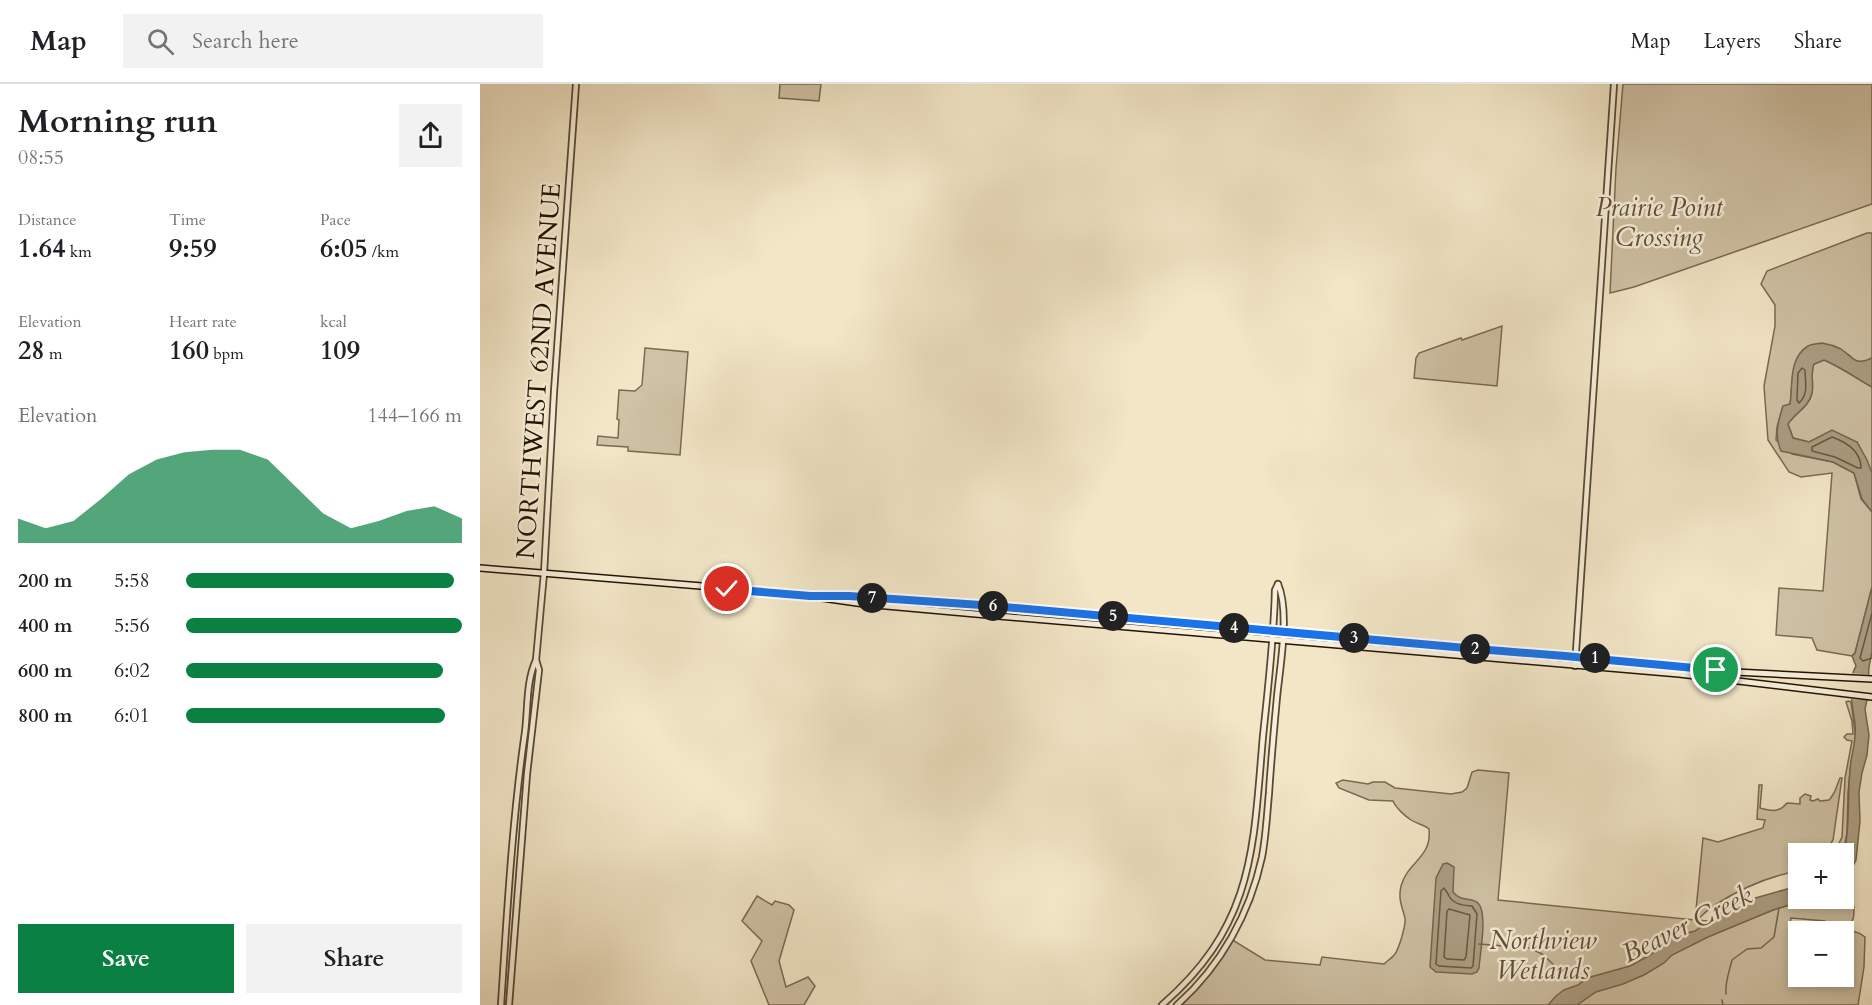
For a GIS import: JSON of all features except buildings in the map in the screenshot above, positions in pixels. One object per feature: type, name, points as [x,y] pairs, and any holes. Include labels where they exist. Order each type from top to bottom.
[{"type":"main road","points":[[480,567],[810,596],[864,604],[1694,675],[1872,697]]},
{"type":"main road","points":[[810,596],[849,596],[981,605],[1758,674],[1872,679]]},
{"type":"street","name":"NORTHWEST 62ND AVENUE","points":[[501,1005],[518,778],[531,671],[536,660],[544,573],[576,84]]},
{"type":"street","points":[[1575,666],[1614,84]]},
{"type":"street","points":[[1162,1005],[1197,971],[1213,950],[1226,929],[1246,879],[1254,840],[1275,590],[1278,584],[1282,593],[1283,606],[1282,641],[1266,831],[1256,879],[1235,932],[1221,955],[1205,977],[1177,1005]]},
{"type":"street","name":"NORTHWEST 62ND AVENUE","points":[[509,1005],[527,774],[539,670],[536,660]]},
{"type":"green space","points":[[780,84],[821,84],[819,101],[779,98]]},
{"type":"green space","name":"Prairie Point Crossing","points":[[1623,84],[1872,84],[1872,204],[1634,287],[1610,293]]},
{"type":"green space","points":[[1872,233],[1872,358],[1864,362],[1855,362],[1849,355],[1807,347],[1794,367],[1790,404],[1783,406],[1776,440],[1792,454],[1833,462],[1854,473],[1861,499],[1872,512],[1872,587],[1855,653],[1852,656],[1817,650],[1812,638],[1776,635],[1779,588],[1823,591],[1832,473],[1801,477],[1789,472],[1768,440],[1764,386],[1775,326],[1775,305],[1761,284],[1767,271]]},
{"type":"green space","points":[[1502,326],[1497,386],[1414,378],[1416,358],[1419,353]]},
{"type":"green space","points":[[645,348],[688,352],[680,455],[628,451],[628,447],[597,445],[598,436],[618,438],[619,390],[635,391],[642,385]]},
{"type":"green space","points":[[1824,360],[1872,387],[1872,473],[1857,442],[1820,437],[1809,442],[1793,438],[1788,424],[1810,398],[1814,364]]},
{"type":"green space","points":[[1846,702],[1851,702],[1856,739],[1848,793],[1847,833],[1845,843],[1839,843],[1842,837],[1845,778],[1852,741],[1844,737],[1847,734],[1853,734],[1852,721]]},
{"type":"green space","name":"Northview Wetlands","points":[[1478,770],[1509,773],[1498,900],[1695,920],[1703,838],[1718,842],[1763,828],[1765,820],[1757,819],[1759,785],[1762,785],[1760,808],[1775,810],[1787,803],[1800,804],[1800,798],[1805,794],[1811,796],[1810,800],[1813,801],[1829,800],[1842,778],[1831,843],[1788,843],[1788,873],[1766,880],[1725,899],[1697,920],[1738,924],[1788,905],[1788,909],[1854,909],[1853,921],[1791,918],[1788,921],[1788,987],[1854,987],[1854,932],[1865,937],[1864,967],[1858,1005],[1177,1005],[1187,997],[1231,939],[1265,960],[1320,965],[1322,957],[1384,964],[1395,954],[1405,922],[1400,899],[1401,886],[1404,878],[1427,847],[1429,829],[1409,818],[1398,809],[1393,801],[1369,800],[1339,788],[1336,783],[1343,780],[1368,784],[1385,782],[1395,788],[1451,794],[1462,792],[1467,788],[1472,772]]},
{"type":"green space","points":[[757,896],[772,905],[775,901],[789,905],[794,910],[779,961],[786,987],[808,977],[815,986],[804,1005],[769,1005],[751,961],[762,941],[742,921]]},
{"type":"water","points":[[1822,343],[1841,349],[1858,361],[1872,358],[1872,387],[1824,360],[1814,364],[1810,398],[1788,424],[1793,438],[1809,442],[1832,430],[1857,442],[1872,473],[1872,512],[1862,499],[1854,473],[1833,462],[1781,451],[1779,445],[1778,423],[1783,406],[1790,404],[1794,365],[1802,351],[1808,346]]},
{"type":"water","points":[[1872,587],[1872,652],[1865,709],[1869,735],[1859,792],[1860,821],[1854,864],[1854,843],[1846,843],[1849,778],[1855,736],[1851,680],[1856,666],[1852,656],[1855,653]]},
{"type":"water","points":[[1447,863],[1454,867],[1453,892],[1478,903],[1483,915],[1479,968],[1472,974],[1436,972],[1430,967],[1436,878],[1443,864]]},
{"type":"water","points":[[1788,889],[1788,905],[1708,937],[1672,955],[1664,963],[1644,975],[1596,992],[1577,1005],[1548,1005],[1564,990],[1578,985],[1587,978],[1630,966],[1650,955],[1675,936],[1695,931],[1726,909]]},
{"type":"pier","points":[[1849,673],[1871,675],[1870,700],[1848,699]]},
{"type":"waterway","points":[[1726,994],[1732,960],[1747,949],[1761,948],[1774,937],[1779,908]]},
{"type":"waterway","points":[[1479,944],[1530,948],[1542,954],[1554,965],[1553,971],[1557,974],[1570,975],[1576,969],[1580,971],[1583,982]]},
{"type":"waterway","points":[[1722,1000],[1723,1005]]},
{"type":"route","points":[[727,589],[981,605],[1716,670]]},
{"type":"water label","name":"Beaver Creek","points":[[1687,924]]}]
